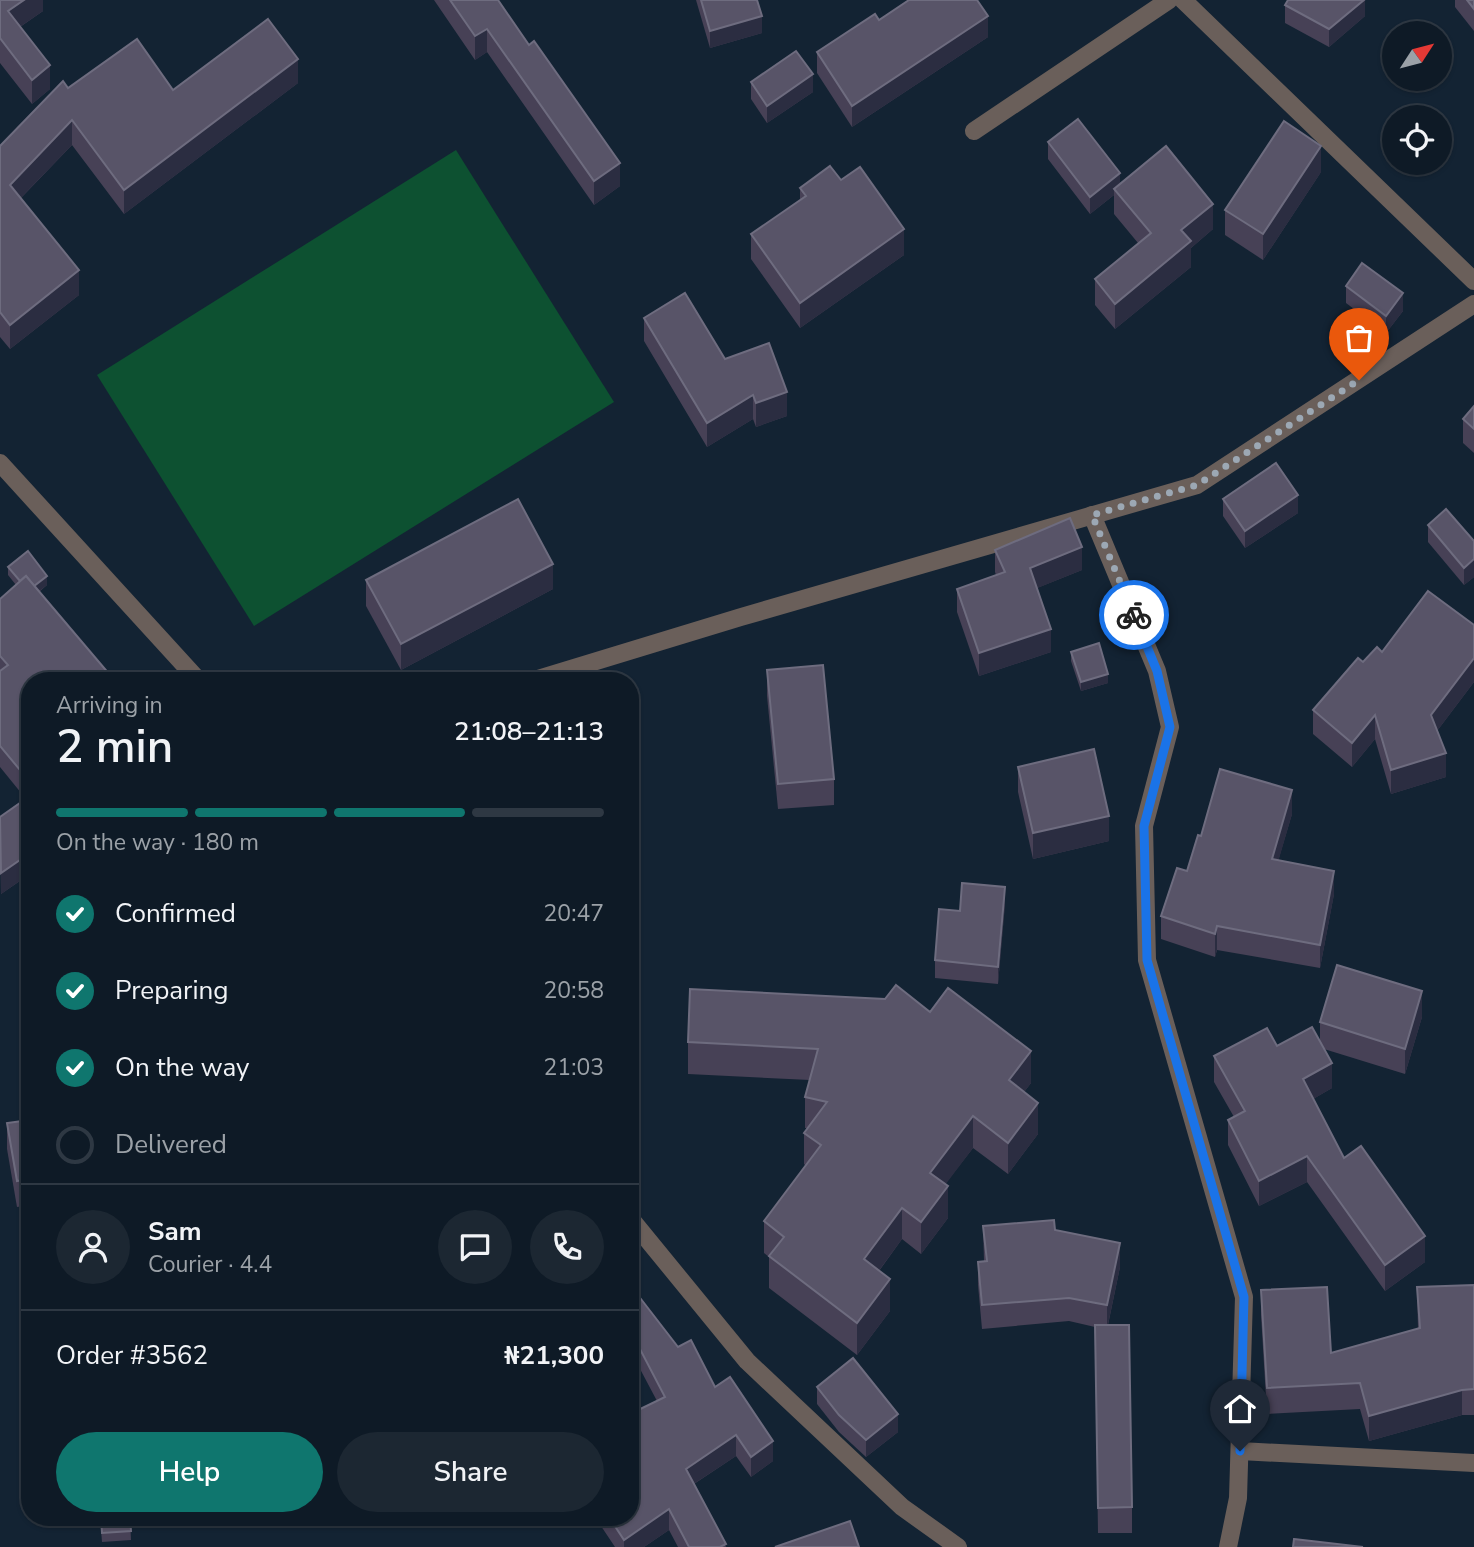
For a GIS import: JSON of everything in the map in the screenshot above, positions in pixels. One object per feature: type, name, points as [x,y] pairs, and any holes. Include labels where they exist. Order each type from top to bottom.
[{"type":"street","points":[[974,131],[1169,0]]},
{"type":"street","points":[[1182,0],[1474,281]]},
{"type":"street","points":[[561,672],[1197,485],[1474,304]]},
{"type":"street","points":[[0,463],[191,672]]},
{"type":"street","points":[[1092,515],[1157,671],[1170,727],[1144,826],[1147,960],[1244,1297],[1238,1498],[1228,1547]]},
{"type":"street","points":[[639,1229],[747,1361],[902,1507],[958,1547]]},
{"type":"street","points":[[1240,1451],[1474,1463]]},
{"type":"green space","points":[[456,150],[614,402],[254,626],[97,375]]},
{"type":"building","points":[[0,0],[24,0],[8,11],[50,65],[32,80],[0,38]]},
{"type":"building","points":[[450,0],[498,0],[529,45],[534,41],[620,163],[594,181],[487,29],[475,36]]},
{"type":"building","points":[[701,0],[757,0],[762,16],[710,31]]},
{"type":"building","points":[[909,0],[977,0],[988,16],[852,106],[817,52],[875,14],[879,20]]},
{"type":"building","points":[[1288,0],[1364,0],[1329,29],[1285,5]]},
{"type":"building","points":[[1467,0],[1474,0],[1474,9]]},
{"type":"building","points":[[268,19],[298,59],[124,190],[72,120],[10,185],[79,270],[10,325],[0,312],[0,146],[63,81],[68,88],[137,39],[173,90]]},
{"type":"building","points":[[796,51],[813,74],[767,106],[751,82]]},
{"type":"building","points":[[1078,119],[1120,173],[1090,197],[1048,142]]},
{"type":"building","points":[[1284,121],[1321,146],[1263,234],[1225,210]]},
{"type":"building","points":[[1166,146],[1213,204],[1181,230],[1191,241],[1115,304],[1095,279],[1151,233],[1114,189]]},
{"type":"building","points":[[830,166],[841,180],[860,167],[904,229],[800,303],[751,234],[806,196],[800,188]]},
{"type":"building","points":[[1362,263],[1403,293],[1386,316],[1346,286]]},
{"type":"building","points":[[685,293],[725,359],[769,343],[787,392],[756,403],[753,395],[707,423],[644,318]]},
{"type":"building","points":[[1474,406],[1474,429],[1463,419]]},
{"type":"building","points":[[1276,463],[1298,495],[1245,531],[1223,499]]},
{"type":"building","points":[[518,499],[553,564],[401,644],[366,580]]},
{"type":"building","points":[[1446,509],[1474,541],[1474,559],[1464,568],[1428,525]]},
{"type":"building","points":[[1070,518],[1082,547],[1030,568],[1051,629],[979,653],[957,589],[1005,572],[995,550]]},
{"type":"building","points":[[28,551],[47,576],[34,586],[26,576],[20,581],[8,567]]},
{"type":"building","points":[[26,576],[107,672],[21,672],[21,771],[0,746],[0,671],[8,665],[0,656],[0,599]]},
{"type":"building","points":[[1428,591],[1474,625],[1474,658],[1431,715],[1446,753],[1391,770],[1375,715],[1352,743],[1313,710],[1358,658],[1363,662],[1377,647],[1382,652]]},
{"type":"building","points":[[1099,643],[1108,674],[1081,682],[1071,652]]},
{"type":"building","points":[[823,665],[834,779],[778,784],[767,670]]},
{"type":"building","points":[[1094,749],[1109,816],[1033,833],[1018,767]]},
{"type":"building","points":[[1220,769],[1292,790],[1272,859],[1334,871],[1320,945],[1217,926],[1215,934],[1161,916],[1177,868],[1187,871],[1198,835],[1201,836]]},
{"type":"building","points":[[21,802],[21,859],[1,873],[0,817]]},
{"type":"building","points":[[962,883],[1005,887],[998,967],[935,960],[939,909],[960,911]]},
{"type":"building","points":[[1337,965],[1422,991],[1405,1049],[1320,1022]]},
{"type":"building","points":[[896,985],[930,1012],[948,988],[1031,1051],[1009,1080],[1038,1103],[1008,1143],[973,1116],[930,1173],[948,1186],[921,1222],[902,1208],[864,1259],[890,1279],[857,1323],[769,1256],[784,1237],[764,1221],[821,1145],[804,1133],[827,1102],[805,1097],[818,1049],[688,1042],[690,989],[885,999]]},
{"type":"building","points":[[1312,1027],[1332,1063],[1303,1079],[1344,1158],[1361,1146],[1425,1236],[1385,1265],[1307,1156],[1259,1181],[1228,1120],[1245,1111],[1214,1056],[1267,1028],[1277,1046]]},
{"type":"building","points":[[21,1121],[21,1180],[17,1181],[7,1123]]},
{"type":"building","points":[[1054,1220],[1055,1230],[1120,1243],[1107,1305],[1069,1298],[982,1305],[978,1262],[987,1261],[983,1226]]},
{"type":"building","points":[[1474,1285],[1474,1389],[1369,1416],[1360,1383],[1267,1388],[1261,1290],[1327,1287],[1331,1353],[1420,1328],[1417,1287]]},
{"type":"building","points":[[639,1296],[678,1347],[691,1340],[715,1387],[730,1377],[773,1441],[751,1457],[736,1435],[686,1469],[726,1544],[720,1547],[689,1547],[669,1509],[624,1540],[615,1526],[639,1526],[639,1410],[665,1397],[639,1347]]},
{"type":"building","points":[[1095,1325],[1129,1325],[1132,1507],[1098,1508]]},
{"type":"building","points":[[853,1358],[898,1414],[866,1440],[839,1415],[817,1387]]},
{"type":"building","points":[[850,1521],[859,1547],[775,1547]]},
{"type":"building","points":[[102,1526],[131,1526],[131,1531],[102,1533]]},
{"type":"building","points":[[1294,1539],[1363,1547],[1293,1547]]},
{"type":"way so far","points":[[1134,615],[1092,515],[1197,485],[1359,380]]},
{"type":"route","points":[[1134,615],[1157,671],[1170,727],[1144,826],[1147,960],[1244,1297],[1240,1451]]}]
